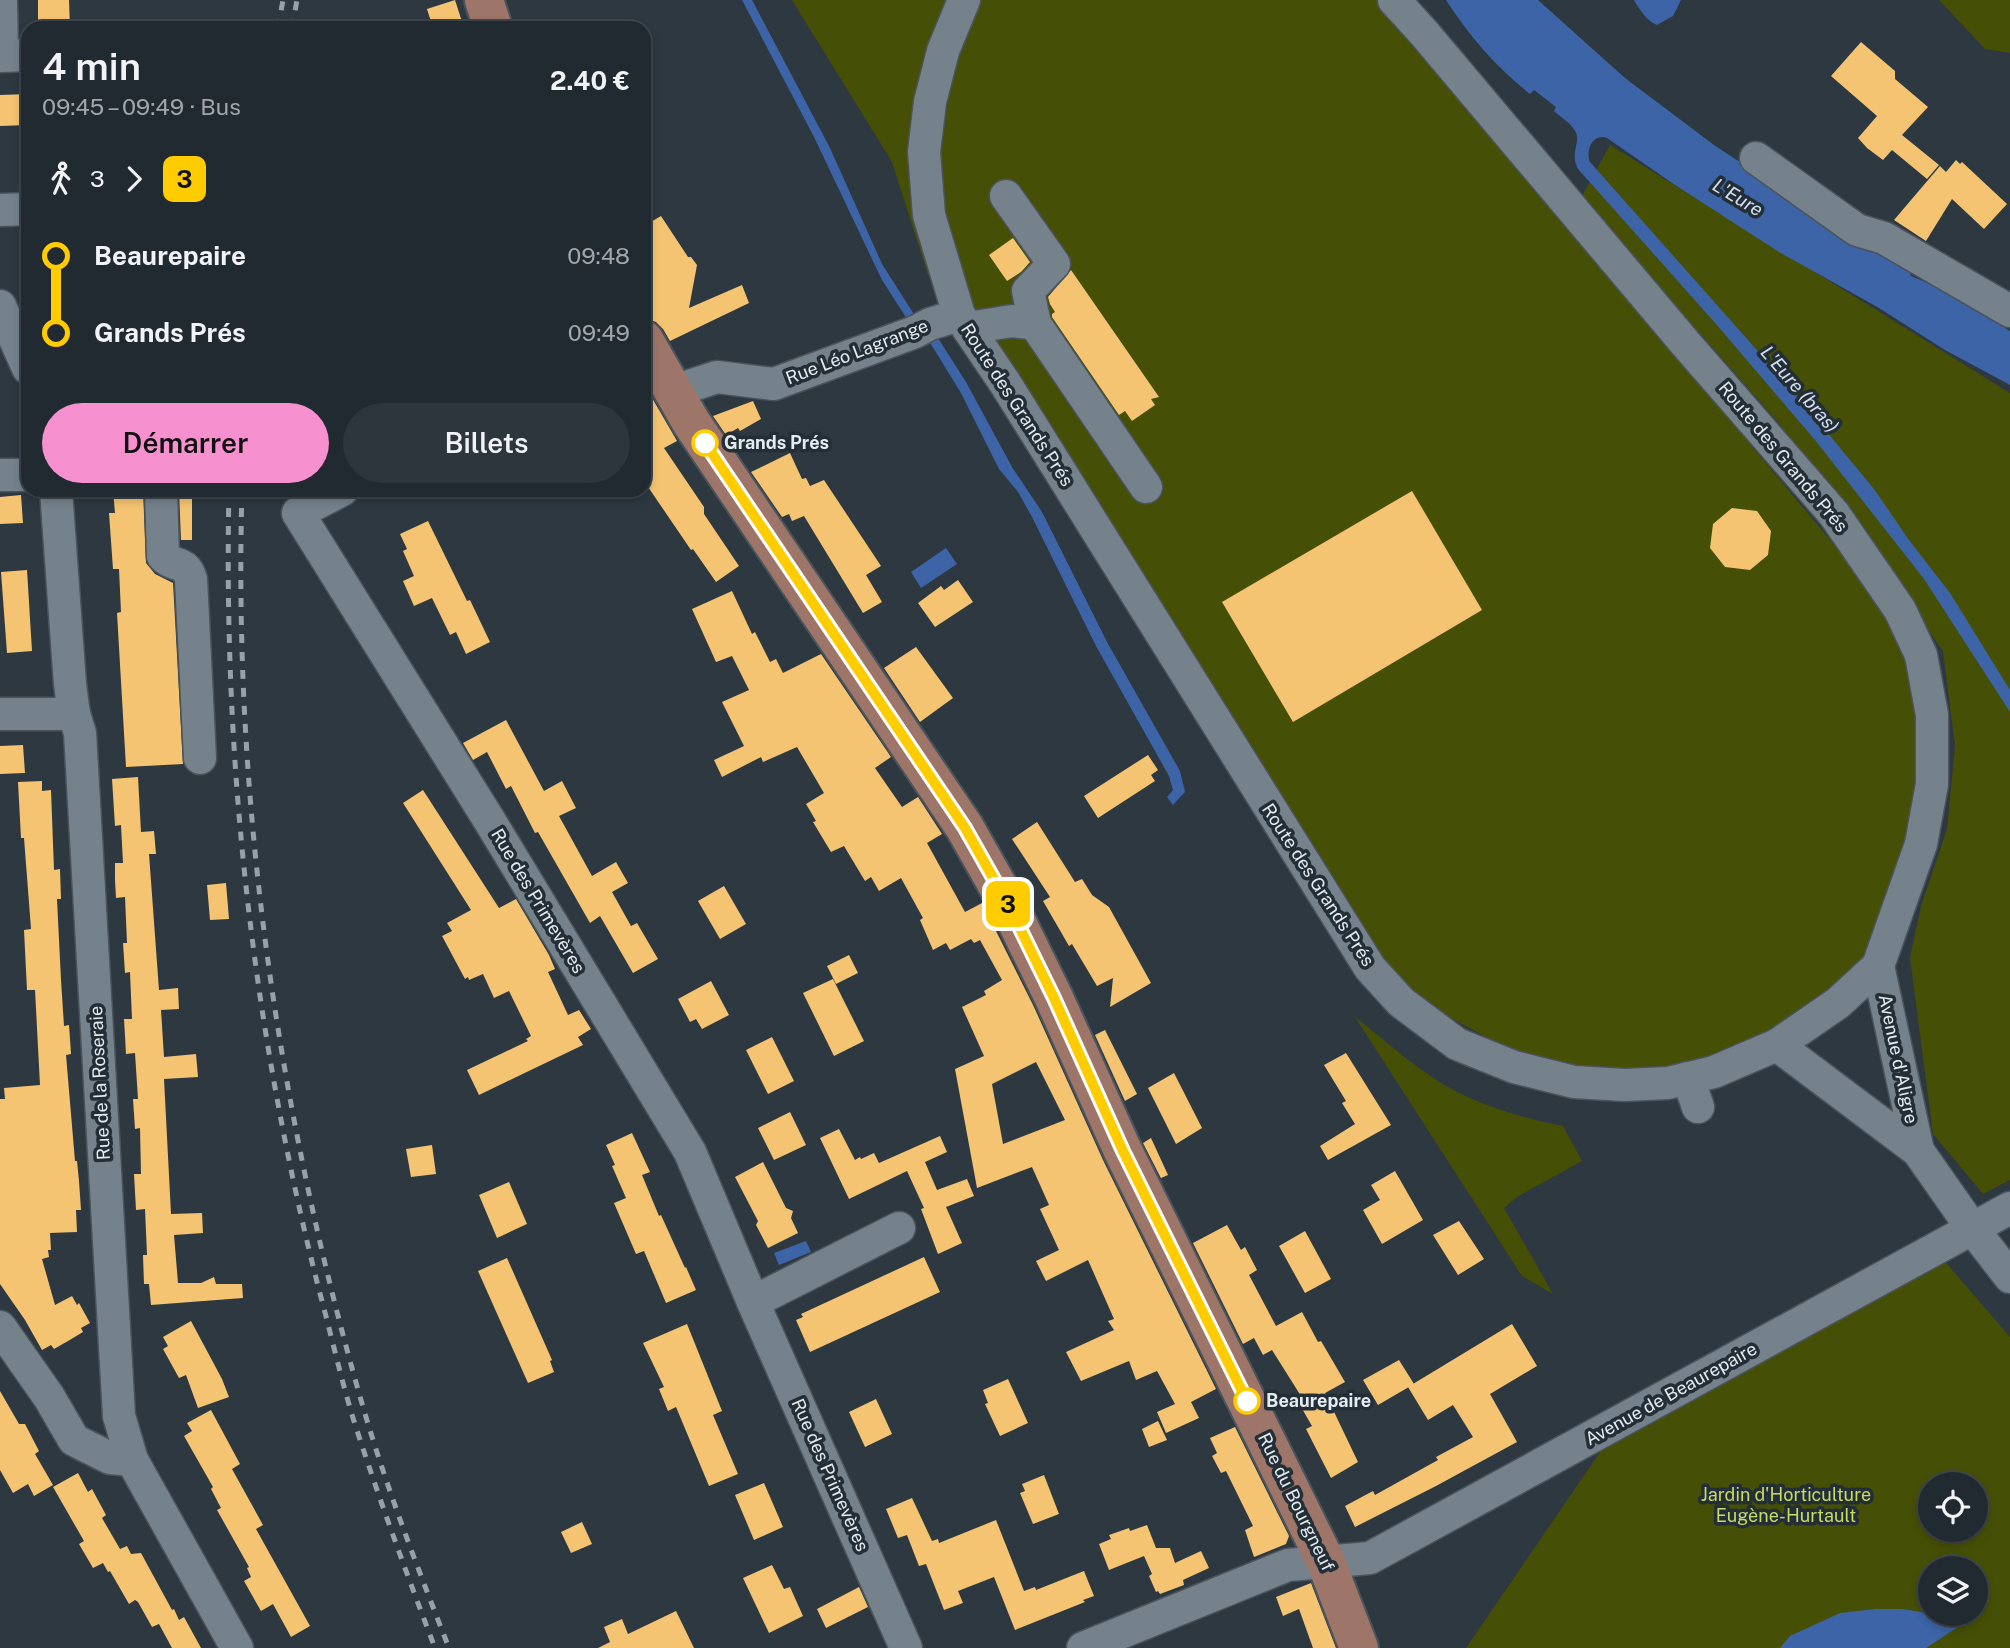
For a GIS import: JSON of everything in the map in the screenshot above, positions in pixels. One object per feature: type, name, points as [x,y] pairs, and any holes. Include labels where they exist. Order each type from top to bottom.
[{"type":"main road","points":[[485,0],[491,21]]},
{"type":"main road","name":"Rue du Bourgneuf","points":[[651,352],[691,422],[965,828],[1009,906],[1123,1151],[1326,1562],[1359,1648]]},
{"type":"street","points":[[1,0],[2,56],[21,55]]},
{"type":"street","name":"Route des Grands Prés","points":[[964,0],[943,51],[930,102],[924,152],[943,325],[1005,383],[1370,968],[1401,1002],[1457,1044],[1514,1067],[1574,1082],[1625,1086],[1668,1083],[1693,1092],[1714,1072],[1777,1045],[1838,1003],[1878,966],[1921,844],[1932,784],[1932,715],[1921,655],[1900,610],[1834,514],[1695,355],[1394,0]]},
{"type":"street","points":[[1409,0],[1423,33]]},
{"type":"street","points":[[1756,158],[1857,230],[1884,238],[2010,311]]},
{"type":"street","points":[[1006,196],[1054,264],[1028,291],[1035,324],[1146,487]]},
{"type":"street","points":[[0,210],[21,209]]},
{"type":"street","points":[[12,316],[21,345]]},
{"type":"street","name":"Rue Léo Lagrange","points":[[674,391],[717,377],[774,384],[943,325],[1012,321],[1035,324]]},
{"type":"street","points":[[0,475],[21,475]]},
{"type":"street","name":"Rue de la Roseraie","points":[[57,497],[74,714],[80,733],[119,1416],[132,1460],[237,1648]]},
{"type":"street","points":[[161,497],[163,556],[168,562],[183,565],[191,579],[200,758]]},
{"type":"street","name":"Rue des Primevères","points":[[329,497],[298,513],[491,823],[690,1152],[753,1302],[906,1648]]},
{"type":"street","points":[[0,714],[74,714]]},
{"type":"street","name":"Avenue d'Aligre","points":[[1878,966],[1918,1151]]},
{"type":"street","name":"Avenue d'Aligre","points":[[1777,1045],[1918,1151],[2010,1277]]},
{"type":"street","name":"Avenue de Beaurepaire","points":[[1083,1648],[1287,1565],[1370,1558],[2010,1208]]},
{"type":"street","points":[[753,1302],[899,1228]]},
{"type":"street","points":[[0,1327],[49,1397],[74,1440],[110,1458],[132,1460]]},
{"type":"green space","points":[[792,0],[1378,0],[1893,615],[1913,672],[1920,748],[1912,821],[1883,919],[1856,969],[1818,1004],[1749,1045],[1701,1063],[1642,1070],[1579,1068],[1510,1050],[1440,1012],[1387,968],[994,343],[928,275],[892,162]]},
{"type":"green space","points":[[1939,0],[2010,0],[2010,53],[1985,49]]},
{"type":"green space","points":[[1610,145],[2010,393],[2010,1180],[1983,1194],[1933,1134],[1910,958],[1921,906],[1947,829],[1955,746],[1943,651],[1778,422],[1581,198]]},
{"type":"green space","points":[[1355,1017],[1422,1070],[1462,1094],[1512,1113],[1563,1126],[1582,1161],[1517,1197],[1504,1208],[1553,1294],[1522,1276]]},
{"type":"green space","name":"Jardin d'Horticulture Eugène-Hurtault","points":[[1942,1258],[2010,1337],[2010,1648],[1466,1648],[1611,1436]]},
{"type":"water","points":[[742,0],[752,0],[830,148],[882,264],[917,319],[936,335],[966,382],[1012,467],[1042,512],[1107,642],[1180,771],[1185,792],[1173,805],[1167,797],[1173,790],[1169,776],[1096,646],[1032,517],[1018,492],[999,469],[961,393],[929,341],[909,322],[882,280],[814,137]]},
{"type":"water","name":"L'Eure","points":[[1446,0],[1538,0],[1625,78],[1714,145],[1823,217],[1852,240],[1907,265],[1911,276],[1935,286],[2010,331],[2010,385],[1945,350],[1879,308],[1779,252],[1607,138],[1594,140],[1589,148],[1590,162],[1788,385],[1874,489],[1950,593],[2010,690],[2010,712],[1924,579],[1815,440],[1578,169],[1575,157],[1577,135],[1573,128],[1554,111],[1556,107],[1534,90],[1530,94],[1495,62],[1474,39]]},
{"type":"water","points":[[1634,0],[1681,0],[1673,16],[1657,25],[1647,18]]},
{"type":"water","points":[[946,548],[957,564],[921,588],[911,572]]},
{"type":"water","points":[[806,1241],[811,1252],[779,1265],[774,1253]]},
{"type":"water","points":[[1902,1609],[1918,1611],[1918,1626],[1958,1627],[1926,1648],[1780,1648],[1790,1636],[1840,1613]]},
{"type":"building","points":[[38,0],[69,0],[70,21],[38,21]]},
{"type":"building","points":[[455,0],[462,21],[431,21],[427,9]]},
{"type":"building","points":[[1861,42],[1895,71],[1895,79],[1928,107],[1902,135],[1939,165],[1927,179],[1892,150],[1883,160],[1858,138],[1877,116],[1831,76]]},
{"type":"building","points":[[21,94],[21,125],[0,126],[0,95]]},
{"type":"building","points":[[1956,160],[1960,164],[1962,162],[2007,204],[1984,229],[1952,199],[1926,241],[1894,220],[1940,166],[1946,172]]},
{"type":"building","points":[[661,216],[688,257],[697,265],[689,308],[742,285],[749,303],[670,341],[663,329],[651,320],[651,222]]},
{"type":"building","points":[[1013,238],[1030,262],[1007,281],[989,255]]},
{"type":"building","points":[[1071,270],[1159,397],[1151,399],[1155,405],[1132,421],[1125,411],[1119,415],[1052,317],[1055,312],[1048,297]]},
{"type":"building","points":[[651,396],[677,441],[664,448],[704,507],[704,514],[739,566],[716,582],[693,549],[691,550],[651,491]]},
{"type":"building","points":[[753,401],[761,419],[740,431],[738,428],[726,435],[713,416]]},
{"type":"building","points":[[790,453],[802,479],[806,478],[810,486],[824,480],[881,566],[866,575],[882,602],[863,613],[804,516],[792,521],[789,514],[782,517],[751,472]]},
{"type":"building","points":[[1412,491],[1482,610],[1293,722],[1222,602]]},
{"type":"building","points":[[21,495],[23,523],[0,524],[0,497]]},
{"type":"building","points":[[114,497],[143,497],[146,563],[155,574],[173,583],[183,764],[126,767],[117,613],[121,612],[119,569],[113,569],[109,513],[115,513]]},
{"type":"building","points":[[179,497],[192,497],[192,540],[181,540]]},
{"type":"building","points":[[1732,508],[1757,511],[1771,531],[1768,555],[1750,570],[1725,567],[1710,548],[1713,524]]},
{"type":"building","points":[[428,521],[490,642],[466,654],[456,632],[450,635],[432,598],[414,606],[403,581],[414,576],[403,551],[407,549],[400,534]]},
{"type":"building","points":[[27,570],[32,651],[7,653],[1,572]]},
{"type":"building","points":[[958,580],[973,602],[935,627],[918,603],[941,586],[944,590]]},
{"type":"building","points":[[732,591],[752,634],[755,632],[770,662],[776,659],[783,673],[821,654],[891,757],[875,768],[902,807],[918,797],[942,834],[927,843],[965,912],[982,903],[1034,1007],[1103,1160],[1216,1389],[1191,1402],[1199,1418],[1166,1433],[1157,1412],[1175,1404],[1157,1371],[1136,1380],[1129,1361],[1081,1381],[1066,1352],[1114,1330],[1108,1321],[1114,1319],[1088,1260],[1046,1281],[1036,1261],[1059,1250],[1040,1209],[1049,1205],[1032,1167],[977,1188],[955,1069],[984,1056],[962,1007],[986,995],[984,991],[1002,980],[980,940],[974,943],[971,939],[950,950],[946,943],[933,950],[920,920],[923,918],[901,878],[879,891],[871,877],[865,881],[844,846],[831,852],[813,822],[816,821],[806,804],[824,793],[797,747],[763,762],[761,757],[722,777],[714,760],[744,746],[722,702],[749,690],[732,656],[716,662],[692,609]],"holes":[[[1036,1062],[1065,1120],[1003,1144],[992,1084]]]},
{"type":"building","points":[[916,647],[953,698],[920,722],[884,668]]},
{"type":"building","points":[[506,720],[544,791],[562,781],[576,808],[559,816],[592,876],[616,862],[628,883],[612,892],[631,926],[637,923],[658,959],[633,973],[600,916],[590,923],[538,832],[535,833],[511,786],[506,789],[487,752],[473,760],[463,743]]},
{"type":"building","points":[[23,745],[25,773],[0,774],[0,746]]},
{"type":"building","points":[[1148,755],[1158,770],[1151,775],[1155,781],[1098,818],[1084,796]]},
{"type":"building","points":[[138,777],[141,832],[154,831],[156,854],[149,854],[159,990],[178,988],[179,1009],[161,1010],[164,1057],[196,1054],[198,1077],[164,1079],[171,1214],[202,1213],[203,1233],[174,1235],[178,1283],[201,1283],[214,1277],[216,1284],[242,1284],[243,1298],[151,1305],[149,1284],[144,1284],[143,1255],[147,1255],[145,1209],[136,1210],[134,1174],[141,1174],[140,1128],[135,1129],[133,1099],[138,1099],[135,1053],[126,1054],[124,1019],[132,1019],[130,972],[125,973],[123,943],[127,943],[125,897],[116,898],[115,880],[115,863],[123,863],[121,825],[115,826],[112,779]]},
{"type":"building","points":[[42,781],[42,791],[51,790],[54,870],[60,869],[61,899],[57,899],[61,980],[64,1026],[69,1025],[71,1054],[66,1055],[81,1210],[76,1210],[77,1232],[50,1233],[49,1257],[42,1259],[55,1305],[72,1296],[90,1323],[81,1328],[83,1332],[54,1349],[51,1345],[42,1350],[0,1284],[0,1099],[5,1099],[4,1088],[40,1085],[35,990],[27,990],[24,930],[31,929],[18,782]]},
{"type":"building","points":[[423,790],[499,908],[516,899],[549,955],[555,969],[548,972],[568,1015],[579,1010],[591,1029],[578,1037],[583,1045],[479,1095],[467,1070],[528,1041],[526,1039],[531,1036],[509,991],[494,998],[483,974],[465,979],[442,936],[452,931],[447,923],[471,910],[403,803]]},
{"type":"building","points":[[1037,822],[1075,882],[1082,879],[1092,895],[1109,907],[1151,983],[1110,1007],[1113,978],[1097,986],[1072,944],[1069,946],[1043,901],[1050,897],[1012,839]]},
{"type":"building","points":[[226,883],[229,919],[210,920],[207,885]]},
{"type":"building","points":[[724,886],[746,924],[720,939],[698,901]]},
{"type":"building","points":[[849,955],[858,973],[836,984],[827,966]]},
{"type":"building","points":[[833,979],[864,1041],[834,1056],[803,993]]},
{"type":"building","points":[[711,981],[729,1015],[702,1029],[696,1019],[690,1022],[678,999]]},
{"type":"building","points":[[1105,1030],[1137,1094],[1125,1101],[1095,1035]]},
{"type":"building","points":[[772,1037],[794,1081],[768,1094],[746,1050]]},
{"type":"building","points":[[1346,1053],[1391,1125],[1328,1160],[1320,1146],[1355,1124],[1342,1103],[1346,1101],[1324,1065]]},
{"type":"building","points":[[1174,1073],[1202,1128],[1176,1144],[1148,1088]]},
{"type":"building","points":[[790,1112],[806,1145],[774,1160],[758,1128]]},
{"type":"building","points":[[839,1129],[855,1160],[874,1153],[879,1163],[940,1136],[947,1152],[925,1162],[937,1190],[967,1179],[974,1196],[946,1207],[962,1243],[938,1254],[921,1209],[924,1208],[907,1171],[849,1199],[820,1138]]},
{"type":"building","points":[[632,1133],[650,1172],[642,1175],[696,1290],[666,1303],[644,1251],[636,1254],[614,1203],[626,1198],[606,1145]]},
{"type":"building","points":[[1151,1138],[1168,1175],[1161,1178],[1167,1190],[1143,1143]]},
{"type":"building","points":[[432,1145],[436,1174],[411,1177],[406,1149]]},
{"type":"building","points":[[763,1162],[786,1208],[793,1211],[791,1218],[798,1233],[768,1248],[756,1225],[758,1221],[735,1177]]},
{"type":"building","points":[[1395,1171],[1423,1220],[1382,1244],[1363,1210],[1380,1200],[1371,1185]]},
{"type":"building","points":[[509,1182],[527,1224],[497,1238],[479,1195]]},
{"type":"building","points":[[1459,1221],[1484,1259],[1458,1275],[1433,1235]]},
{"type":"building","points":[[1227,1225],[1241,1250],[1245,1247],[1257,1270],[1249,1275],[1276,1326],[1302,1312],[1345,1382],[1325,1393],[1358,1462],[1331,1478],[1306,1429],[1312,1426],[1301,1407],[1306,1404],[1272,1350],[1263,1355],[1254,1338],[1243,1344],[1193,1243]]},
{"type":"building","points":[[1305,1231],[1331,1279],[1305,1293],[1279,1246]]},
{"type":"building","points":[[924,1257],[940,1292],[810,1352],[796,1320],[803,1317],[801,1314]]},
{"type":"building","points":[[507,1258],[552,1360],[550,1361],[554,1372],[528,1383],[478,1271]]},
{"type":"building","points":[[191,1321],[229,1397],[198,1408],[186,1375],[179,1378],[163,1349],[168,1346],[163,1337]]},
{"type":"building","points":[[687,1324],[722,1411],[713,1415],[738,1474],[709,1486],[676,1407],[668,1411],[659,1389],[664,1387],[643,1343]]},
{"type":"building","points":[[1512,1324],[1537,1366],[1490,1394],[1517,1442],[1355,1527],[1345,1506],[1373,1491],[1375,1495],[1473,1437],[1453,1405],[1428,1420],[1408,1387]]},
{"type":"building","points":[[1399,1360],[1414,1384],[1378,1405],[1363,1380]]},
{"type":"building","points":[[1008,1379],[1028,1423],[1000,1436],[985,1404],[988,1403],[983,1390]]},
{"type":"building","points":[[0,1391],[19,1424],[25,1424],[39,1451],[35,1454],[53,1485],[34,1496],[28,1484],[13,1493],[0,1470]]},
{"type":"building","points":[[876,1399],[892,1434],[865,1447],[849,1412]]},
{"type":"building","points":[[211,1410],[240,1464],[232,1469],[263,1525],[256,1529],[310,1626],[291,1637],[273,1604],[261,1611],[244,1581],[251,1577],[247,1568],[249,1567],[217,1510],[221,1508],[211,1489],[213,1487],[184,1436],[192,1431],[187,1423]]},
{"type":"building","points":[[1158,1421],[1167,1440],[1149,1447],[1142,1429]]},
{"type":"building","points":[[1235,1427],[1289,1536],[1286,1544],[1254,1557],[1245,1530],[1253,1526],[1226,1471],[1221,1473],[1212,1456],[1217,1453],[1210,1438]]},
{"type":"building","points":[[78,1473],[88,1492],[92,1489],[106,1515],[102,1518],[120,1549],[127,1546],[131,1554],[141,1553],[172,1610],[174,1609],[179,1620],[184,1617],[201,1648],[172,1648],[159,1624],[152,1627],[138,1602],[135,1600],[129,1604],[103,1563],[93,1568],[79,1544],[84,1541],[53,1487]]},
{"type":"building","points":[[1044,1475],[1059,1514],[1033,1524],[1020,1493],[1025,1491],[1022,1484]]},
{"type":"building","points":[[764,1483],[783,1527],[754,1540],[735,1495]]},
{"type":"building","points":[[912,1498],[932,1541],[938,1539],[939,1543],[996,1520],[1024,1591],[1035,1587],[1036,1590],[1084,1571],[1094,1596],[1015,1630],[994,1577],[958,1591],[963,1603],[944,1610],[926,1564],[919,1566],[907,1535],[898,1538],[886,1509]]},
{"type":"building","points":[[582,1522],[592,1544],[571,1553],[561,1532]]},
{"type":"building","points":[[1147,1525],[1156,1548],[1170,1548],[1175,1563],[1201,1551],[1209,1568],[1183,1580],[1184,1585],[1160,1594],[1156,1592],[1149,1576],[1152,1574],[1144,1556],[1109,1570],[1099,1544],[1111,1539],[1109,1535]]},
{"type":"building","points":[[772,1565],[784,1589],[790,1587],[803,1616],[769,1633],[743,1578]]},
{"type":"building","points":[[1311,1583],[1336,1648],[1313,1648],[1299,1609],[1283,1616],[1276,1597]]},
{"type":"building","points":[[859,1587],[868,1607],[826,1628],[817,1609]]},
{"type":"building","points":[[676,1611],[694,1648],[598,1648],[610,1642],[604,1627],[622,1619],[628,1634]]},
{"type":"railway","points":[[279,21],[283,0]]},
{"type":"railway","points":[[293,21],[297,0]]},
{"type":"railway","points":[[229,497],[228,590],[237,791],[246,891],[275,1090],[295,1188],[348,1402],[382,1505],[435,1648]]},
{"type":"railway","points":[[242,497],[241,606],[245,722],[267,953],[285,1068],[307,1182],[363,1407],[414,1559],[449,1648]]},
{"type":"bus line","name":"3","points":[[705,443],[965,828],[1009,906],[1123,1151],[1247,1401]]},
{"type":"place","name":"Grands Prés","points":[[705,443]]},
{"type":"place","name":"Beaurepaire","points":[[1247,1401]]},
{"type":"water label","name":"L'Eure (bras)","points":[[1800,389]]}]
